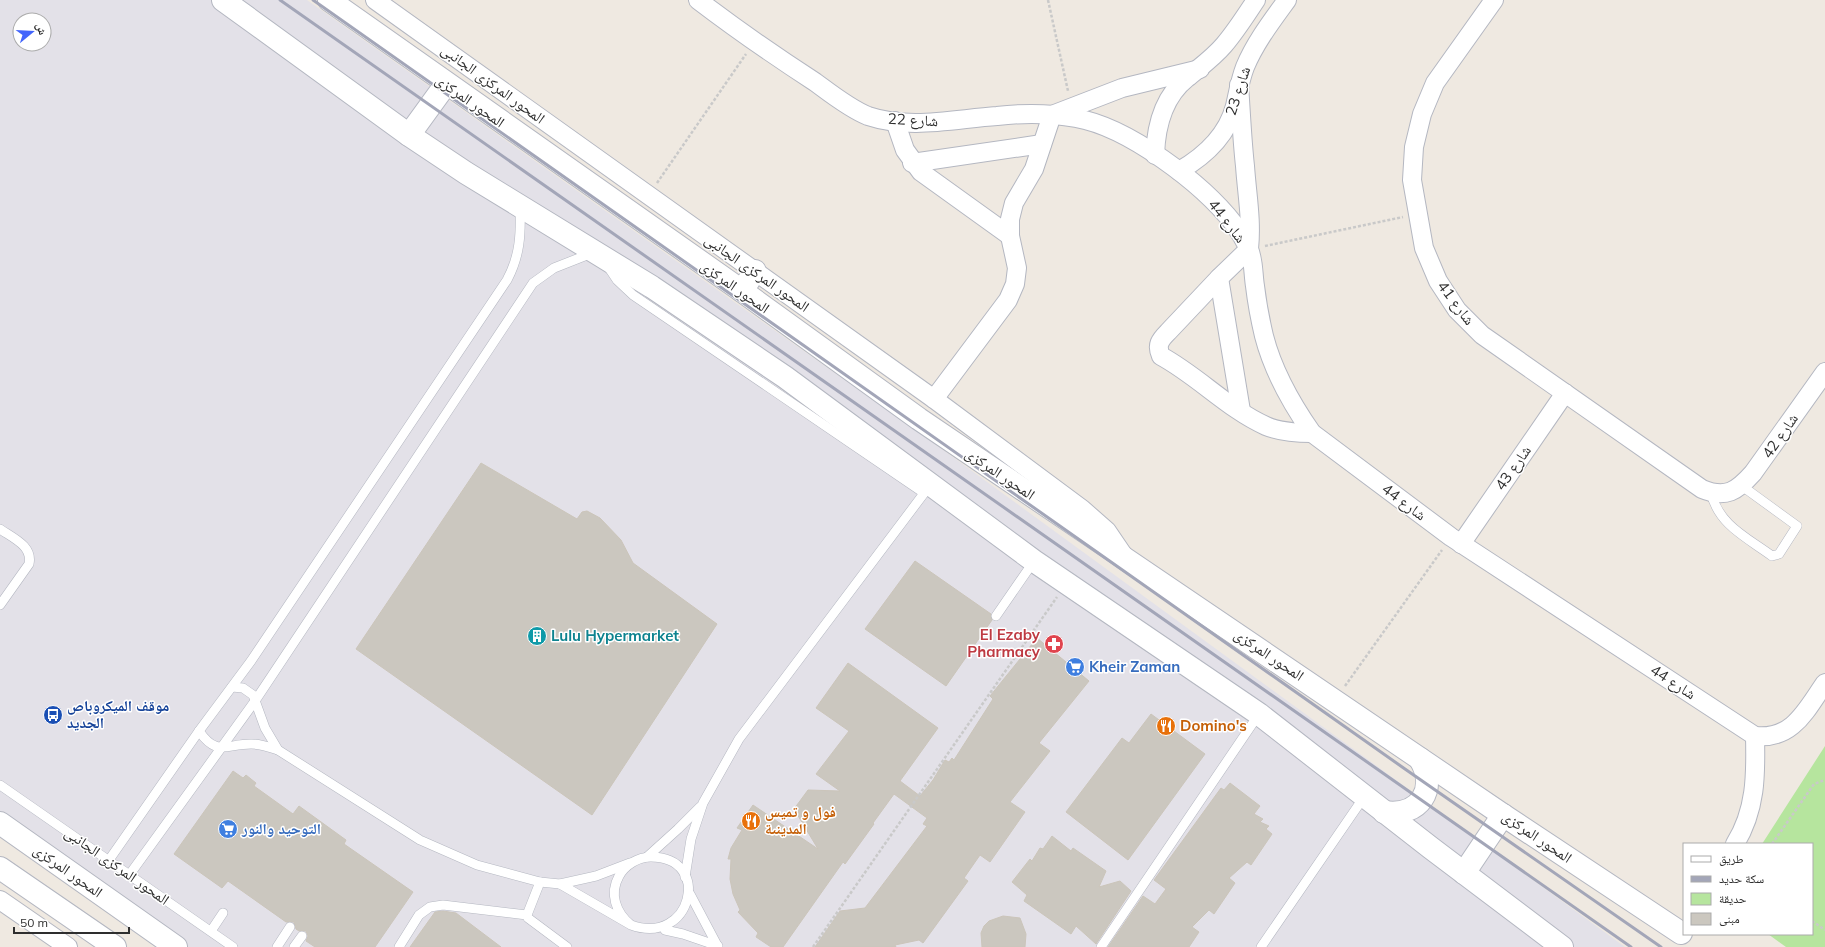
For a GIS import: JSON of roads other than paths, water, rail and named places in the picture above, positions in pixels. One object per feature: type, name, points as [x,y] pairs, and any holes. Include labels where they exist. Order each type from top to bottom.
[{"type":"main road","points":[[223,0],[409,134],[520,208],[652,287],[740,346],[927,488],[1259,714],[1384,812],[1562,947]]},
{"type":"main road","name":"المحور المركزى","points":[[329,0],[446,84],[742,291],[924,422],[1420,759],[1683,931]]},
{"type":"main road","points":[[409,134],[446,84]]},
{"type":"main road","points":[[742,291],[755,271]]},
{"type":"main road","points":[[1384,812],[1395,814],[1406,812],[1415,807],[1422,799],[1427,789],[1428,778],[1426,768],[1420,759]]},
{"type":"main road","points":[[1464,873],[1503,814]]},
{"type":"main road","name":"المحور المركزى","points":[[0,822],[176,947]]},
{"type":"main road","points":[[0,868],[115,947]]},
{"type":"street","name":"المحور المركزى الجانبى","points":[[375,0],[755,271],[934,400],[1091,516],[1107,531],[1125,559]]},
{"type":"street","points":[[1155,155],[1159,122],[1165,106],[1186,78],[1200,69],[1224,45],[1256,0]]},
{"type":"street","name":"شارع 23","points":[[1179,171],[1198,160],[1214,145],[1226,127],[1235,107],[1238,85],[1253,51],[1287,0]]},
{"type":"street","name":"شارع 41","points":[[1494,0],[1435,83],[1422,114],[1414,147],[1412,180],[1417,214],[1427,255],[1438,281],[1457,310],[1482,335],[1702,489],[1727,491]]},
{"type":"street","name":"شارع 22","points":[[703,1],[754,42],[841,100],[867,115],[895,122],[924,124],[953,122],[995,116],[1031,114],[1078,118],[1098,124],[1118,133],[1155,155]]},
{"type":"street","points":[[934,400],[1008,300],[1015,284],[1017,268],[1010,236],[1010,219],[1014,203],[1034,169],[1052,115],[1134,84],[1200,69]]},
{"type":"street","points":[[1238,85],[1245,167],[1250,204],[1251,228],[1249,249],[1219,278],[1160,341],[1158,349],[1161,356],[1267,427],[1289,432],[1312,433]]},
{"type":"street","points":[[895,122],[899,136],[912,163],[921,172],[1010,236]]},
{"type":"street","points":[[912,163],[1042,144]]},
{"type":"street","name":"شارع 44","points":[[1155,155],[1179,171],[1200,188],[1235,226],[1249,249],[1253,264],[1259,313],[1274,364],[1297,411],[1312,433],[1456,541],[1755,736]]},
{"type":"street","points":[[1219,278],[1241,411]]},
{"type":"street","name":"شارع 42","points":[[1727,491],[1753,473],[1825,372]]},
{"type":"street","name":"شارع 43","points":[[1456,541],[1565,393]]},
{"type":"street","points":[[1737,843],[1744,830],[1754,796],[1756,776],[1755,736],[1767,737],[1779,734],[1799,721],[1825,683]]},
{"type":"street","points":[[0,900],[68,947]]},
{"type":"lane","points":[[109,860],[199,731],[232,687],[507,280],[519,249],[520,208]]},
{"type":"lane","points":[[130,874],[255,701],[533,283],[554,268],[599,254]]},
{"type":"lane","points":[[685,877],[691,839],[703,803],[739,739],[927,488]]},
{"type":"lane","points":[[1727,491],[1797,526],[1779,554],[1772,556],[1727,524],[1719,515],[1714,504],[1727,491]]},
{"type":"lane","points":[[0,529],[27,548],[31,558],[30,564],[0,605]]},
{"type":"lane","points":[[996,616],[1034,561]]},
{"type":"lane","points":[[232,687],[238,686],[248,690],[255,701],[265,728],[278,750]]},
{"type":"lane","points":[[1101,947],[1259,714]]},
{"type":"lane","points":[[199,731],[208,742],[220,748],[251,744],[278,750],[420,840],[477,865],[540,882],[560,884],[596,876],[647,857],[678,829],[703,803]]},
{"type":"lane","name":"المحور المركزى الجانبى","points":[[0,785],[233,947]]},
{"type":"lane","points":[[1261,947],[1364,796]]},
{"type":"lane","points":[[647,857],[665,859],[673,863],[685,877],[690,894],[717,946]]},
{"type":"lane","points":[[630,863],[618,877],[614,894],[619,912],[630,926]]},
{"type":"lane","points":[[526,915],[540,882]]},
{"type":"lane","points":[[560,884],[630,926],[648,932],[665,930],[683,934],[717,946]]},
{"type":"lane","points":[[665,930],[680,919],[685,912],[690,894]]},
{"type":"lane","points":[[399,947],[419,915],[430,907],[443,905],[526,915],[531,921],[568,947]]},
{"type":"lane","points":[[211,931],[224,913]]},
{"type":"lane","points":[[277,947],[290,927]]},
{"type":"lane","points":[[294,947],[302,936]]},
{"type":"railway","points":[[280,0],[1631,947]]},
{"type":"railway","points":[[313,0],[1405,769],[1661,947]]},
{"type":"place","name":"Lulu Hypermarket","points":[[537,636]]},
{"type":"place","name":"El Ezaby Pharmacy","points":[[1054,644]]},
{"type":"place","name":"Kheir Zaman","points":[[1075,667]]},
{"type":"place","name":"موقف الميكروباص الجديد","points":[[53,715]]},
{"type":"place","name":"Domino's","points":[[1166,726]]},
{"type":"place","name":"فول و تميس المدينىة","points":[[751,821]]},
{"type":"place","name":"التوحيد والنور","points":[[228,829]]}]
